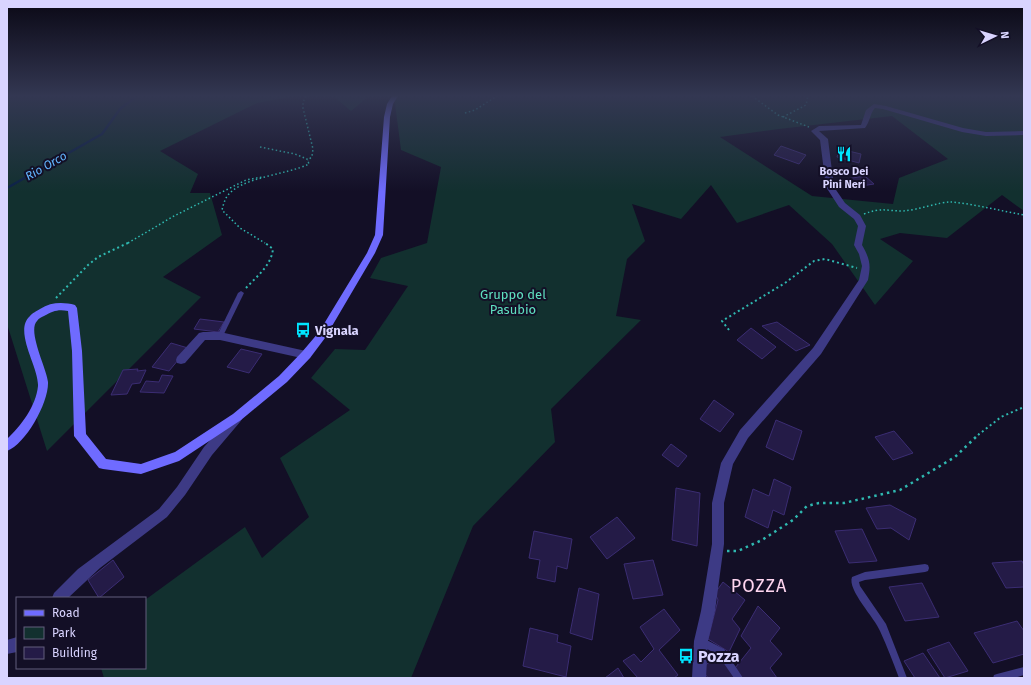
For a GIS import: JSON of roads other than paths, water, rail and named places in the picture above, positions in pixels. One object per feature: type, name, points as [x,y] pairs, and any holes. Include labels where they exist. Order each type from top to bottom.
[{"type":"street","points":[[61,597],[86,570],[121,546],[164,512],[208,452],[238,418],[283,379],[306,355],[322,335],[371,253],[379,235],[386,128]]},
{"type":"street","points":[[699,678],[701,641],[708,611],[718,544],[718,503],[727,463],[744,434],[817,351],[863,280],[865,272],[866,266],[863,254],[858,245],[862,226],[857,217],[842,205],[830,187],[824,139],[815,131],[820,128]]},
{"type":"street","points":[[955,128],[986,134],[1024,133]]},
{"type":"street","points":[[7,446],[18,436],[38,406],[43,385],[29,329],[32,319],[46,309],[60,305],[72,308],[77,351],[80,436],[102,464],[141,469],[180,456],[238,418]]},
{"type":"street","points":[[181,360],[203,336],[220,336],[306,355]]},
{"type":"lane","points":[[220,336],[241,294]]},
{"type":"lane","points":[[903,678],[883,627],[856,587],[855,580],[865,576],[925,568]]},
{"type":"lane","points":[[701,641],[721,652],[739,678]]},
{"type":"lane","points":[[997,678],[1024,671]]},
{"type":"waterway","name":"Rio Orco","points":[[7,188],[102,134],[106,128]]},
{"type":"place","name":"Bosco Dei Pini Neri","points":[[844,154]]},
{"type":"place","name":"Vignala","points":[[303,330]]},
{"type":"place","name":"Pozza","points":[[686,656]]},
{"type":"district","name":"POZZA","points":[[759,586]]},
{"type":"park label","name":"Gruppo del Pasubio","points":[[513,302]]}]
